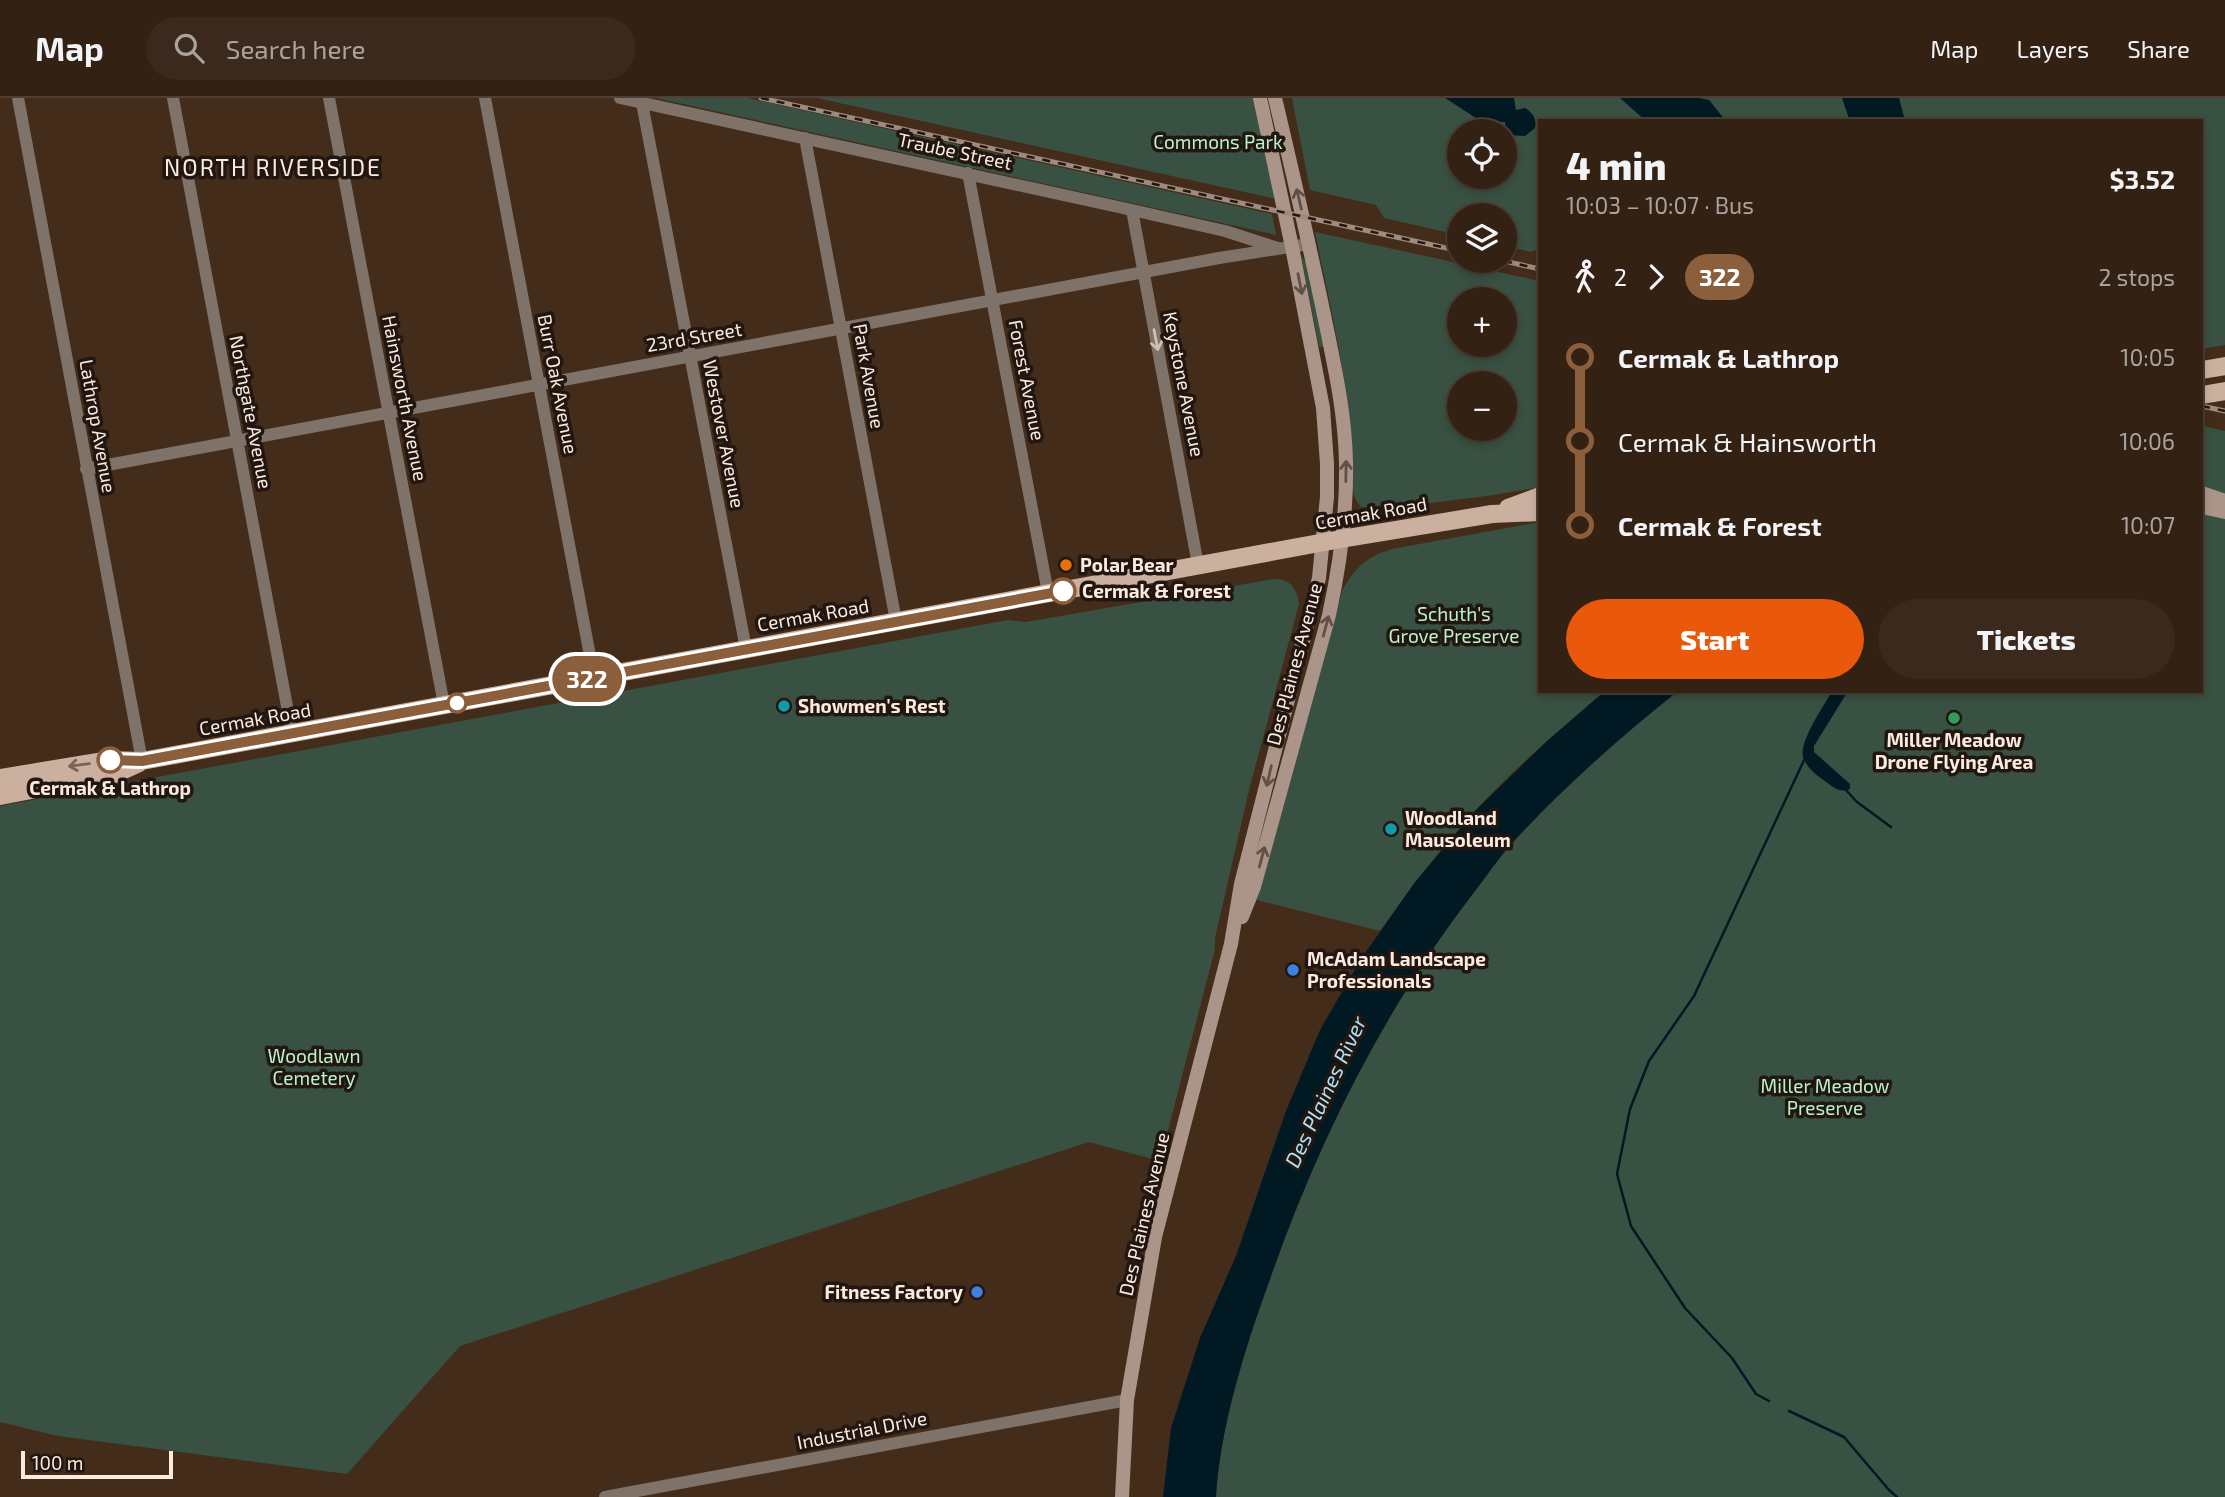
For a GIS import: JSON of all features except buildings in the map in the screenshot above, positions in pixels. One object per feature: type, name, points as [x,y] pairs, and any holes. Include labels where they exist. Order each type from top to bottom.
[{"type":"main road","name":"Des Plaines Avenue","points":[[1122,1497],[1127,1399],[1155,1237],[1231,944],[1241,884],[1315,598],[1327,497],[1324,422],[1319,384],[1287,248],[1260,98]]},
{"type":"main road","name":"Des Plaines Avenue","points":[[1231,944],[1254,887],[1329,615],[1346,497],[1342,407],[1309,244],[1275,98]]},
{"type":"main road","points":[[2203,370],[2225,366]]},
{"type":"main road","points":[[2203,396],[2225,391]]},
{"type":"main road","points":[[2203,493],[2225,501]]},
{"type":"main road","name":"Cermak Road","points":[[1492,514],[1538,497]]},
{"type":"main road","points":[[2203,507],[2225,512]]},
{"type":"main road","name":"Cermak Road","points":[[0,778],[110,760],[142,761],[1341,539],[1492,514],[1538,512]]},
{"type":"main road","name":"Cermak Road","points":[[0,796],[116,775],[142,761]]},
{"type":"street","name":"Lathrop Avenue","points":[[18,98],[142,761]]},
{"type":"street","name":"Northgate Avenue","points":[[173,98],[292,733]]},
{"type":"street","name":"Hainsworth Avenue","points":[[329,98],[444,705]]},
{"type":"street","name":"Burr Oak Avenue","points":[[485,98],[594,677]]},
{"type":"street","name":"Traube Street","points":[[620,98],[1132,209],[1287,248]]},
{"type":"street","name":"Westover Avenue","points":[[642,103],[746,649]]},
{"type":"street","name":"Park Avenue","points":[[805,138],[896,621]]},
{"type":"street","name":"Forest Avenue","points":[[968,173],[1048,593]]},
{"type":"street","name":"Keystone Avenue","points":[[1132,209],[1198,565]]},
{"type":"street","name":"23rd Street","points":[[86,469],[1309,244]]},
{"type":"street","name":"Industrial Drive","points":[[605,1497],[1127,1399]]},
{"type":"green space","points":[[656,98],[747,98],[1272,214],[1276,235]]},
{"type":"green space","name":"Commons Park","points":[[817,98],[1254,98],[1277,199]]},
{"type":"green space","points":[[1292,98],[1842,98],[1849,119],[1538,119],[1538,249],[1531,252],[1517,249],[1517,203],[1447,203],[1447,232],[1384,218],[1376,205],[1310,190]]},
{"type":"green space","points":[[1899,98],[2225,98],[2225,345],[2203,349],[2203,119],[1904,119]]},
{"type":"green space","points":[[1315,232],[1447,261],[1447,273],[1503,273],[1538,281],[1538,487],[1382,509],[1361,507],[1353,493],[1345,388]]},
{"type":"green space","points":[[1301,255],[1308,266],[1325,347],[1319,347]]},
{"type":"green space","points":[[2203,426],[2225,431],[2225,497],[2203,489]]},
{"type":"green space","name":"Miller Meadow Preserve","points":[[2203,511],[2225,517],[2225,1497],[1216,1497],[1228,1416],[1251,1334],[1288,1230],[1356,1078],[1383,1029],[1442,935],[1504,853],[1553,801],[1614,744],[1676,693],[2203,693]]},
{"type":"green space","name":"Schuth's Grove Preserve","points":[[1538,522],[1538,693],[1603,693],[1521,765],[1474,812],[1425,870],[1380,931],[1257,900],[1342,591],[1362,564],[1392,549]]},
{"type":"green space","name":"Woodlawn Cemetery","points":[[1274,579],[1285,581],[1292,586],[1299,604],[1249,790],[1215,938],[1215,949],[1160,1161],[1089,1142],[460,1346],[347,1474],[58,1436],[0,1422],[0,806],[1008,620],[1026,622]]},
{"type":"water","points":[[1445,98],[1514,98],[1516,110],[1525,108],[1532,114],[1535,128],[1525,136],[1517,136],[1517,119],[1476,118]]},
{"type":"water","points":[[1620,98],[1709,100],[1724,119],[1644,119]]},
{"type":"water","points":[[1842,98],[1899,98],[1904,119],[1849,119]]},
{"type":"water","name":"Des Plaines River","points":[[1603,693],[1676,693],[1593,763],[1514,841],[1442,935],[1412,981],[1356,1078],[1288,1230],[1235,1388],[1218,1470],[1216,1497],[1163,1497],[1171,1428],[1200,1338],[1236,1256],[1286,1111],[1320,1030],[1361,959],[1415,882],[1474,812],[1547,741]]},
{"type":"water","points":[[1831,693],[1847,693],[1814,746],[1814,752],[1850,784],[1850,789],[1837,789],[1809,768],[1803,757],[1808,733]]},
{"type":"waterway","points":[[1769,1401],[1756,1394],[1732,1358],[1685,1308],[1631,1226],[1617,1174],[1630,1109],[1649,1061],[1694,996],[1805,758]]},
{"type":"waterway","points":[[1845,789],[1857,802],[1891,827]]},
{"type":"waterway","points":[[1789,1411],[1844,1437],[1897,1497]]},
{"type":"railway","points":[[761,98],[1447,248]]},
{"type":"railway","points":[[1517,264],[1538,269]]},
{"type":"railway","points":[[2203,406],[2225,411]]},
{"type":"bus line","name":"322","points":[[110,760],[142,761],[1063,591]]},
{"type":"place","name":"Polar Bear","points":[[1066,565]]},
{"type":"place","name":"Cermak & Forest","points":[[1063,591]]},
{"type":"place","name":"Showmen's Rest","points":[[784,706]]},
{"type":"place","name":"Miller Meadow Drone Flying Area","points":[[1954,718]]},
{"type":"place","name":"Cermak & Lathrop","points":[[110,760]]},
{"type":"place","name":"Woodland Mausoleum","points":[[1391,829]]},
{"type":"place","name":"McAdam Landscape Professionals","points":[[1293,970]]},
{"type":"place","name":"Fitness Factory","points":[[977,1292]]},
{"type":"district","name":"NORTH RIVERSIDE","points":[[273,168]]}]
